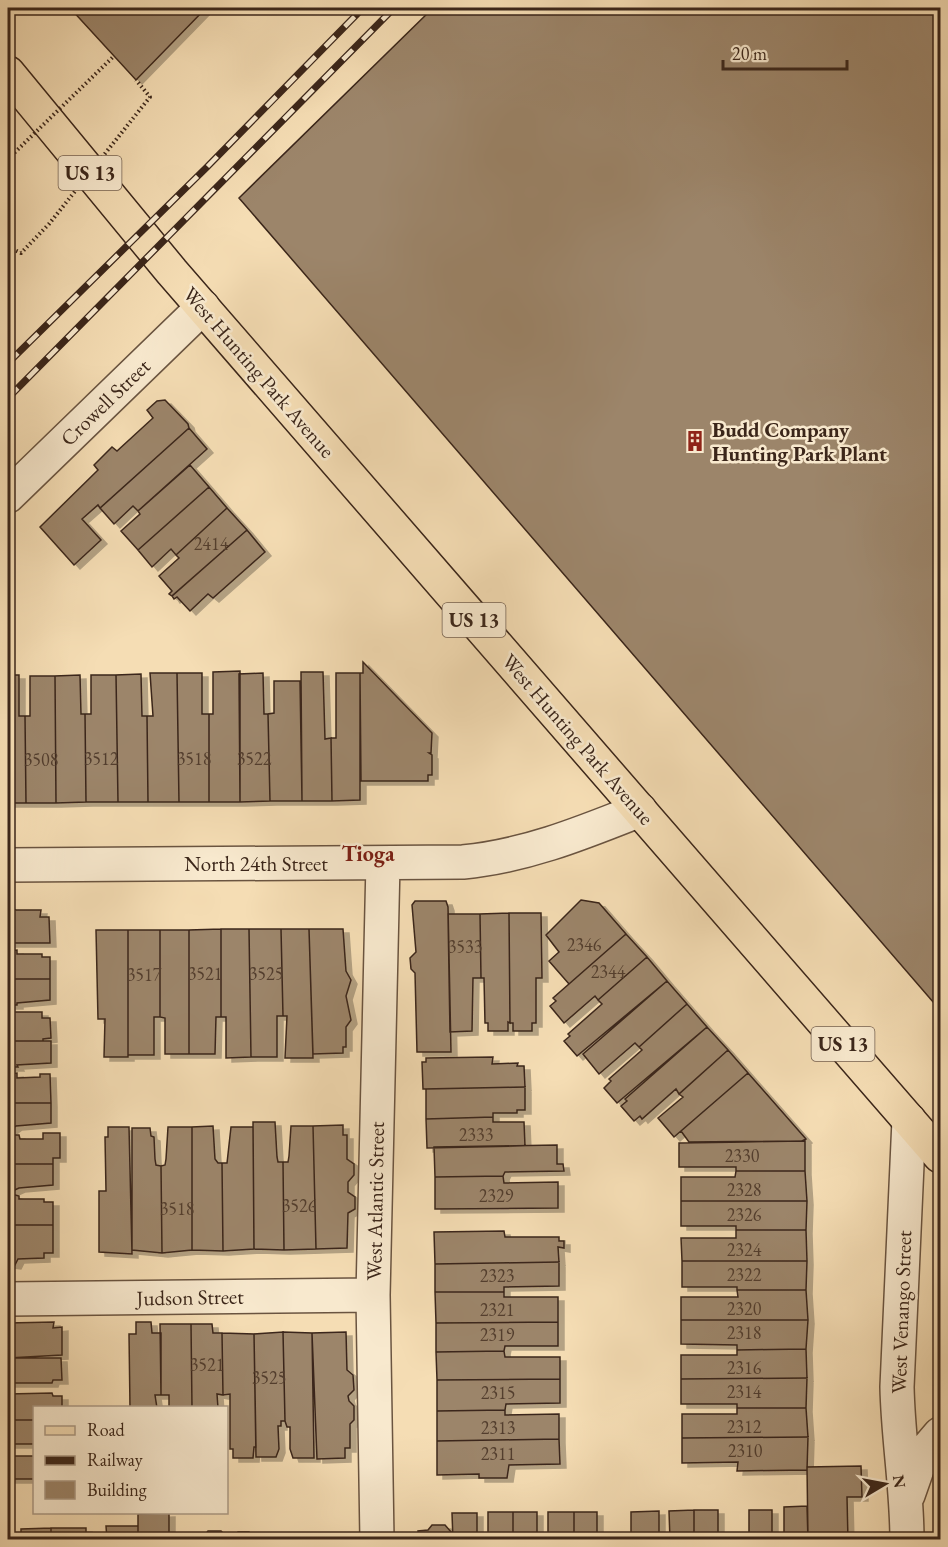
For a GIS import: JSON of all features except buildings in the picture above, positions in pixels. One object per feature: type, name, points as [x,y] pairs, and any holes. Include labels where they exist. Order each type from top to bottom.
[{"type":"main road","name":"West Hunting Park Avenue","points":[[8,73],[203,308],[940,1156]]},
{"type":"street","name":"Crowell Street","points":[[8,496],[203,308]]},
{"type":"street","name":"North 24th Street","points":[[8,865],[383,863],[491,859],[551,844],[640,810]]},
{"type":"street","name":"West Atlantic Street","points":[[377,1539],[373,1295],[383,863]]},
{"type":"street","name":"West Venango Street","points":[[908,1539],[897,1387],[909,1120]]},
{"type":"street","name":"Judson Street","points":[[8,1299],[373,1295]]},
{"type":"street","name":"West Venango Street","points":[[907,1503],[909,1487],[922,1455],[940,1434]]},
{"type":"path","points":[[8,159],[114,56]]},
{"type":"path","points":[[8,247],[21,253],[49,224],[150,97],[136,80]]},
{"type":"railway","points":[[8,363],[207,167],[363,8]]},
{"type":"railway","points":[[8,398],[394,8]]},
{"type":"place","name":"Budd Company Hunting Park Plant","points":[[695,441]]},
{"type":"district","name":"Tioga","points":[[368,853]]}]
